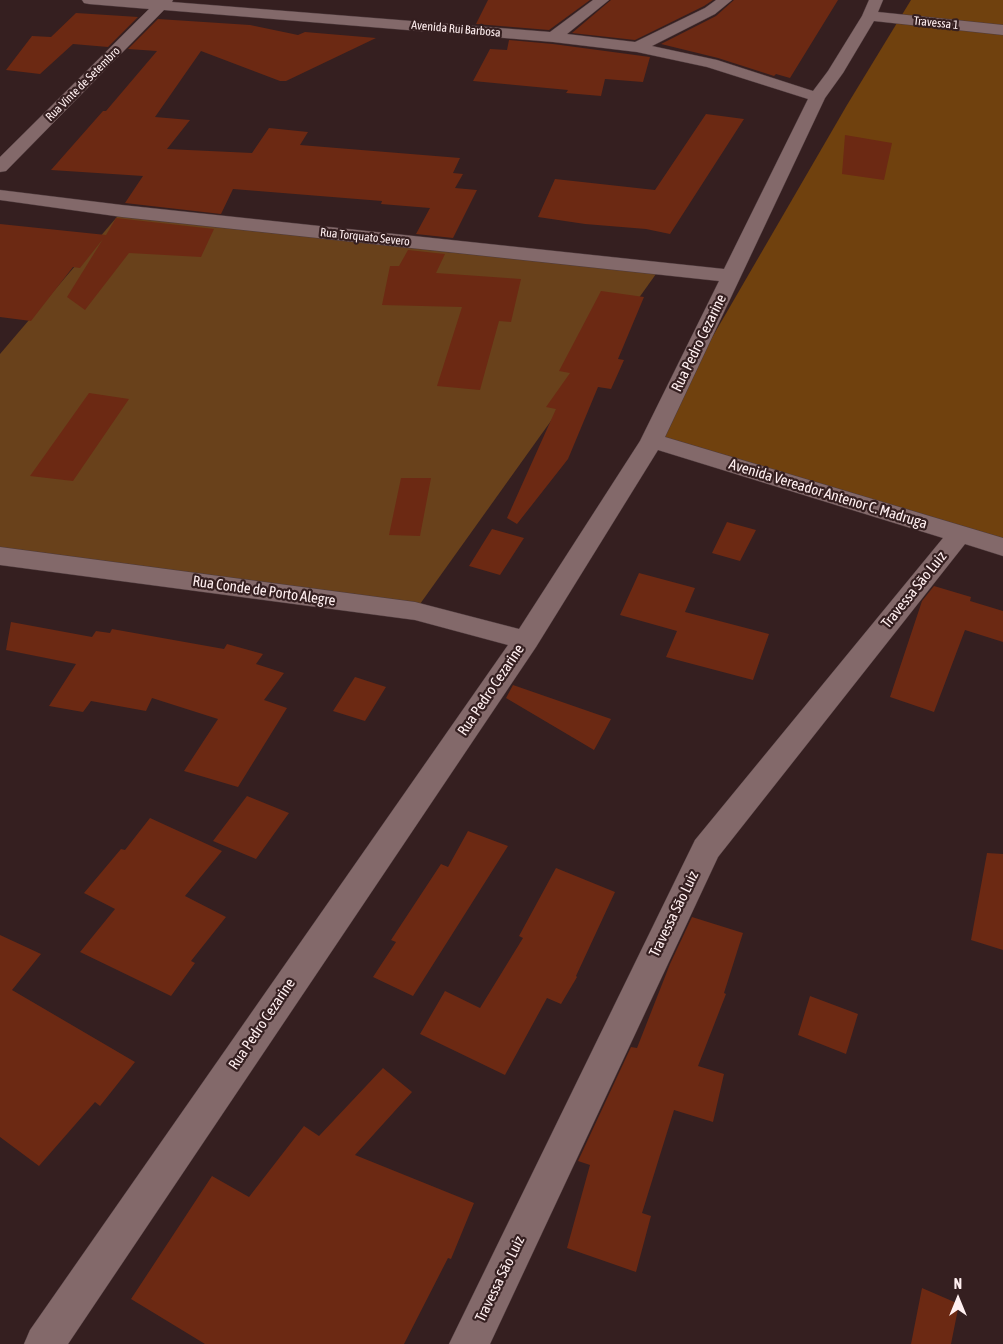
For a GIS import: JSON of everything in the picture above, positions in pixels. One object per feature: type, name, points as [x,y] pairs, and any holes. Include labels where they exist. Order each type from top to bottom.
[{"type":"street","name":"Avenida Rui Barbosa","points":[[89,0],[163,3],[553,37],[637,47],[711,63],[816,97]]},
{"type":"street","points":[[553,37],[602,0]]},
{"type":"street","points":[[637,47],[710,11],[725,0]]},
{"type":"street","name":"Rua Vinte de Setembro","points":[[0,167],[163,3]]},
{"type":"street","points":[[332,19],[342,6]]},
{"type":"street","name":"Travessa 1","points":[[873,8],[1003,30]]},
{"type":"street","name":"Rua Pedro Cezarine","points":[[44,1344],[526,640],[652,441],[816,97],[835,73],[873,8]]},
{"type":"street","name":"Rua Torquato Severo","points":[[0,195],[122,211],[731,276]]},
{"type":"street","name":"Avenida Vereador Antenor C. Madruga","points":[[652,441],[1003,547]]},
{"type":"street","name":"Travessa São Luiz","points":[[468,1344],[706,848],[960,534]]},
{"type":"street","name":"Rua Conde de Porto Alegre","points":[[0,556],[415,611],[526,640]]},
{"type":"shaded area","points":[[911,0],[1003,0],[1003,545],[652,441],[847,105]]},
{"type":"shaded area","points":[[122,211],[661,267],[415,611],[0,556],[0,354]]},
{"type":"building","points":[[488,0],[590,0],[549,30],[476,24]]},
{"type":"building","points":[[611,0],[713,0],[635,40],[572,33]]},
{"type":"building","points":[[734,0],[838,0],[790,78],[776,74],[774,76],[718,58],[661,44],[716,16]]},
{"type":"building","points":[[76,13],[138,17],[108,47],[73,44],[40,74],[6,70],[32,36],[51,37]]},
{"type":"building","points":[[158,19],[250,25],[298,35],[305,32],[376,38],[286,81],[280,81],[201,51],[155,117],[190,120],[167,149],[252,153],[269,128],[308,132],[300,145],[460,158],[453,173],[463,174],[455,188],[477,190],[453,238],[416,234],[430,208],[381,204],[382,201],[233,189],[221,214],[125,203],[143,176],[51,170],[103,111],[106,111],[157,51],[128,49]]},
{"type":"building","points":[[509,40],[650,57],[643,82],[605,79],[601,96],[566,93],[568,90],[473,81],[490,49],[507,50]]},
{"type":"building","points":[[706,114],[744,119],[670,234],[646,229],[585,224],[538,217],[555,179],[655,190]]},
{"type":"building","points":[[845,135],[892,143],[884,180],[842,174]]},
{"type":"building","points":[[116,218],[214,229],[201,257],[129,253],[85,310],[67,297],[103,239],[80,268],[73,267],[31,321],[0,317],[0,224],[106,235]]},
{"type":"building","points":[[408,250],[445,254],[436,273],[521,279],[511,322],[499,321],[480,390],[437,386],[462,307],[382,305],[390,266],[399,266]]},
{"type":"building","points":[[601,291],[644,297],[618,359],[624,360],[611,389],[598,387],[568,459],[517,524],[507,518],[556,409],[546,407],[570,373],[559,371]]},
{"type":"building","points":[[89,393],[129,399],[73,481],[30,476]]},
{"type":"building","points":[[401,478],[431,478],[420,536],[389,535]]},
{"type":"building","points":[[727,522],[756,530],[740,561],[712,553]]},
{"type":"building","points":[[492,529],[524,538],[500,575],[469,566]]},
{"type":"building","points":[[639,573],[695,588],[685,612],[769,634],[753,680],[666,657],[677,631],[620,615]]},
{"type":"building","points":[[934,586],[971,597],[970,601],[1003,611],[1003,642],[965,630],[934,712],[890,697],[922,601]]},
{"type":"building","points":[[11,622],[92,637],[96,631],[110,633],[112,629],[224,649],[227,644],[263,654],[256,664],[284,673],[264,700],[287,708],[238,787],[184,771],[218,719],[152,698],[146,711],[91,701],[83,712],[49,706],[76,664],[6,650]]},
{"type":"building","points":[[355,677],[386,687],[365,721],[333,711]]},
{"type":"building","points":[[513,685],[611,719],[594,750],[506,698]]},
{"type":"building","points":[[247,796],[289,813],[256,859],[213,841]]},
{"type":"building","points":[[150,818],[222,851],[185,896],[226,917],[191,961],[195,963],[171,996],[80,952],[115,909],[84,893],[121,849],[125,850]]},
{"type":"building","points":[[468,831],[508,846],[413,996],[373,977],[396,942],[391,940],[441,864],[448,867]]},
{"type":"building","points":[[987,853],[1003,854],[1003,950],[971,940]]},
{"type":"building","points":[[556,868],[615,892],[577,977],[561,1004],[547,998],[505,1075],[420,1034],[445,991],[480,1008],[523,938],[519,936]]},
{"type":"building","points":[[692,917],[743,933],[724,993],[726,994],[698,1066],[724,1074],[713,1122],[674,1110],[642,1213],[651,1216],[636,1272],[567,1248],[590,1165],[578,1161],[631,1047],[637,1048],[670,964]]},
{"type":"building","points":[[0,935],[41,954],[12,990],[135,1062],[100,1106],[95,1102],[39,1166],[0,1137]]},
{"type":"building","points":[[810,996],[858,1014],[846,1054],[798,1035]]},
{"type":"building","points":[[383,1068],[412,1092],[355,1155],[474,1203],[451,1259],[448,1258],[404,1344],[205,1344],[131,1299],[212,1176],[249,1197],[304,1126],[319,1136]]},
{"type":"building","points":[[922,1288],[959,1304],[951,1344],[911,1344]]}]
